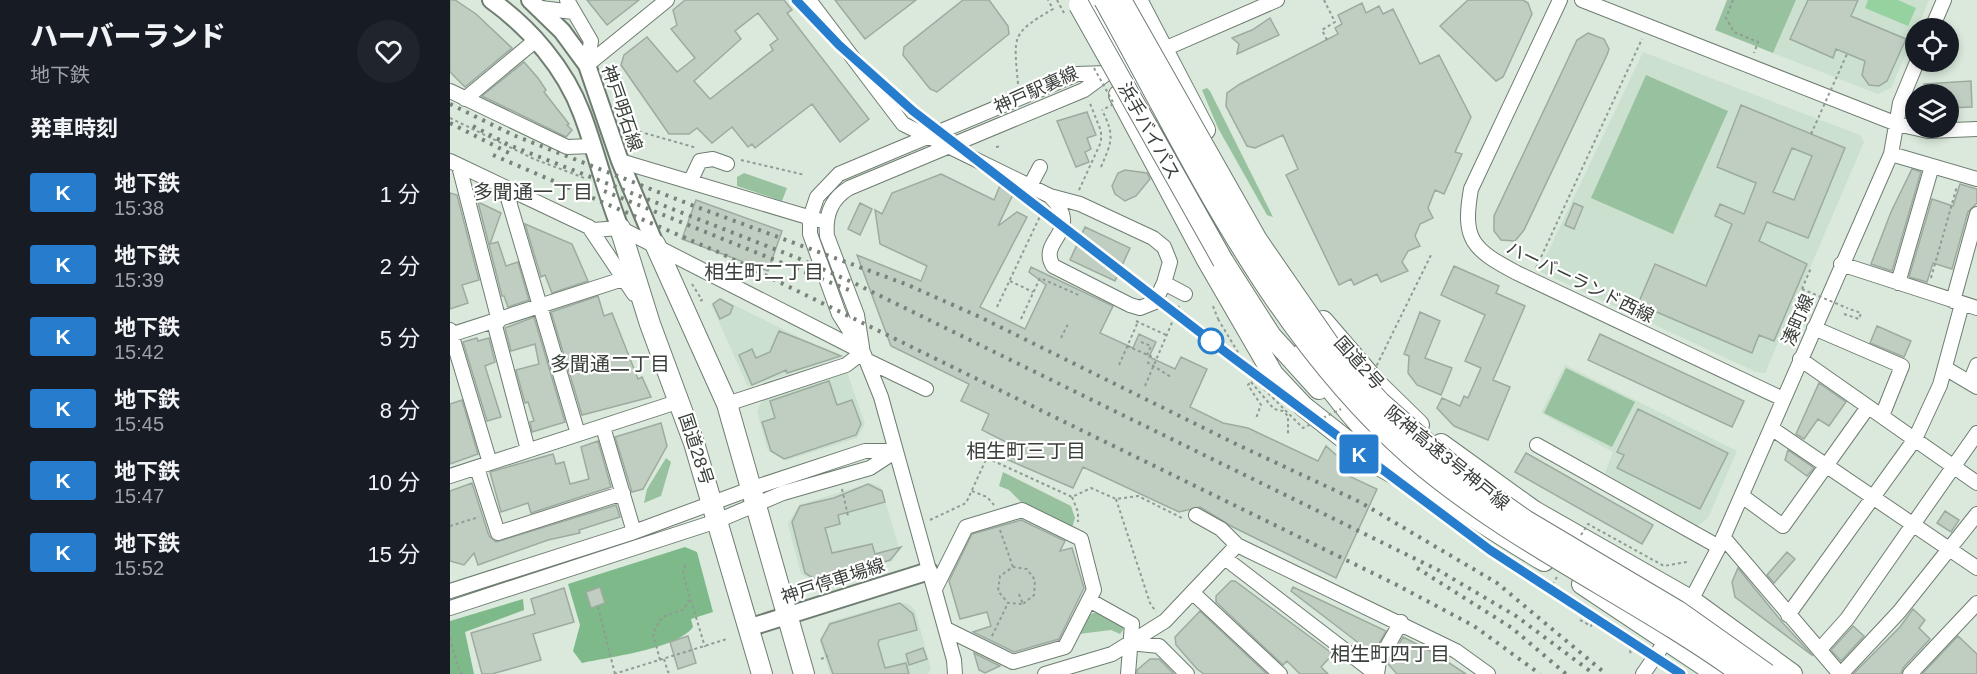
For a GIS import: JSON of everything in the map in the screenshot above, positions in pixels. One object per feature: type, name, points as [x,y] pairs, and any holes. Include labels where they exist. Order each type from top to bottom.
[{"type":"highway","name":"浜手バイパス","points":[[1077,0],[1251,307],[1292,363],[1364,429]]},
{"type":"highway","name":"国道2号","points":[[1092,0],[1127,65],[1270,302],[1325,382],[1364,429],[1456,505],[1667,639],[1717,674]]},
{"type":"highway","name":"阪神高速3号神戸線","points":[[1104,0],[1274,301],[1367,414],[1412,457],[1461,496],[1669,625],[1742,674]]},
{"type":"highway","name":"阪神高速3号神戸線","points":[[1121,0],[1257,240],[1331,347],[1380,402],[1447,462],[1516,514],[1678,610],[1767,674]]},
{"type":"highway","name":"国道2号","points":[[1137,0],[1233,184],[1301,291],[1334,336],[1378,385],[1429,435],[1475,471],[1534,511],[1692,601],[1792,674]]},
{"type":"highway","points":[[1151,0],[1161,20],[1163,50]]},
{"type":"highway","points":[[1060,5],[1099,67],[1273,374],[1303,406],[1376,463],[1456,505]]},
{"type":"highway","name":"国道28号","points":[[620,228],[650,324],[680,401],[762,674]]},
{"type":"highway","points":[[655,244],[727,404],[804,674]]},
{"type":"main road","points":[[491,0],[536,40],[555,63],[572,91],[620,228]]},
{"type":"main road","name":"神戸明石線","points":[[536,4],[587,65],[620,161],[655,244]]},
{"type":"main road","name":"神戸停車場線","points":[[748,628],[929,571]]},
{"type":"street","points":[[587,65],[667,0]]},
{"type":"street","points":[[809,0],[897,118],[928,136],[1030,186],[1047,202],[1064,213],[1064,221],[1050,255],[1050,261],[1059,270],[1140,308],[1155,302],[1170,262],[1159,242],[1080,204],[1047,202]]},
{"type":"street","points":[[1099,67],[1127,65],[1277,0]]},
{"type":"street","name":"ハーバーランド西線","points":[[1560,0],[1471,189],[1466,220],[1474,242],[1491,259],[1516,273],[1783,399]]},
{"type":"street","points":[[1582,0],[1897,124],[1928,131],[1977,129]]},
{"type":"street","points":[[1936,18],[1944,0]]},
{"type":"street","points":[[536,4],[570,6],[591,41],[587,65]]},
{"type":"street","points":[[465,99],[536,40]]},
{"type":"street","name":"神戸駅裏線","points":[[810,218],[817,197],[839,174],[1077,74],[1099,67]]},
{"type":"street","name":"神戸駅裏線","points":[[826,223],[832,203],[849,188],[1084,90],[1099,67]]},
{"type":"street","name":"湊町線","points":[[1667,639],[1692,601],[1721,542],[1891,154],[1900,104],[1913,72]]},
{"type":"street","points":[[450,91],[567,147],[592,146]]},
{"type":"street","points":[[1891,154],[1977,179]]},
{"type":"street","points":[[690,182],[700,161],[713,159],[733,162]]},
{"type":"street","points":[[620,161],[826,223],[827,236],[857,315],[865,356],[881,397],[941,610],[955,674]]},
{"type":"street","points":[[454,163],[593,230],[626,278],[650,324]]},
{"type":"street","points":[[454,163],[528,450]]},
{"type":"street","points":[[1898,283],[1932,166]]},
{"type":"street","points":[[1030,186],[1040,167]]},
{"type":"street","points":[[506,188],[578,434]]},
{"type":"street","points":[[1788,615],[1915,439],[1940,385],[1945,368],[1977,213]]},
{"type":"street","points":[[810,218],[810,234],[839,314],[865,356]]},
{"type":"street","points":[[593,230],[620,228],[655,244],[926,389]]},
{"type":"street","points":[[1841,264],[1977,308]]},
{"type":"street","points":[[623,493],[498,533],[491,513],[484,466],[450,334],[496,322],[626,278]]},
{"type":"street","points":[[1164,283],[1185,294]]},
{"type":"street","points":[[1814,328],[1902,366],[1882,416]]},
{"type":"street","points":[[727,404],[846,365],[865,356]]},
{"type":"street","points":[[1800,359],[1977,483]]},
{"type":"street","points":[[1945,368],[1973,385],[1977,366]]},
{"type":"street","points":[[450,476],[680,401]]},
{"type":"street","points":[[1742,495],[1783,526],[1868,407]]},
{"type":"street","points":[[603,427],[634,532]]},
{"type":"street","points":[[1771,428],[1977,568]]},
{"type":"street","points":[[1821,648],[1847,619],[1915,525],[1977,433]]},
{"type":"street","points":[[1537,445],[1721,542],[1821,648],[1841,674],[1899,612],[1977,514]]},
{"type":"street","points":[[450,608],[715,512],[865,451],[896,451]]},
{"type":"street","points":[[935,589],[966,527],[1022,510],[1081,539],[1094,590],[1065,647],[1013,662],[946,629]]},
{"type":"street","points":[[450,591],[634,532],[715,512]]},
{"type":"street","points":[[1193,519],[1221,529],[1237,545],[1401,622],[1456,651],[1488,674]]},
{"type":"street","points":[[1045,674],[1112,654],[1165,621],[1237,545]]},
{"type":"street","points":[[1226,559],[1376,674],[1379,661],[1401,622]]},
{"type":"street","points":[[1193,593],[1280,674]]},
{"type":"street","points":[[1089,600],[1132,624],[1128,674]]},
{"type":"street","points":[[1910,674],[1977,603]]},
{"type":"street","points":[[1645,673],[1667,639]]},
{"type":"street","points":[[1130,643],[1159,646],[1187,674]]},
{"type":"path","points":[[1048,0],[1060,5]]},
{"type":"path","points":[[1057,0],[1068,21]]},
{"type":"path","points":[[1324,0],[1335,22],[1322,30],[1327,40]]},
{"type":"path","points":[[1733,0],[1726,18],[1734,32],[1758,42],[1754,53]]},
{"type":"path","points":[[1018,85],[1014,44],[1022,27],[1060,5]]},
{"type":"path","points":[[1535,270],[1643,38]]},
{"type":"path","points":[[1811,134],[1847,54]]},
{"type":"path","points":[[1099,67],[1114,104],[1102,110],[1112,131],[1111,144],[1101,167]]},
{"type":"path","points":[[610,68],[634,130],[639,150]]},
{"type":"path","points":[[1079,190],[1101,142],[1101,131],[1089,101]]},
{"type":"path","points":[[450,118],[534,159],[604,186]]},
{"type":"path","points":[[634,130],[706,151]]},
{"type":"path","points":[[996,147],[1002,147]]},
{"type":"path","points":[[733,162],[805,175]]},
{"type":"path","points":[[1927,292],[1960,174]]},
{"type":"path","points":[[997,308],[1047,202]]},
{"type":"path","points":[[1811,268],[1802,289],[1861,313],[1859,319],[1844,314]]},
{"type":"path","points":[[1021,319],[1040,278],[1084,298]]},
{"type":"path","points":[[689,280],[702,300],[698,302]]},
{"type":"path","points":[[1010,281],[1033,292]]},
{"type":"path","points":[[1145,386],[1185,294]]},
{"type":"path","points":[[1213,306],[1218,319]]},
{"type":"path","points":[[1127,317],[1166,335]]},
{"type":"path","points":[[1119,365],[1138,322]]},
{"type":"path","points":[[1061,338],[1068,324]]},
{"type":"path","points":[[1142,342],[1151,346],[1147,355]]},
{"type":"path","points":[[1127,346],[1156,359]]},
{"type":"path","points":[[1148,362],[1171,377]]},
{"type":"path","points":[[1256,418],[1261,405],[1251,382],[1274,409],[1283,411],[1288,416],[1288,435]]},
{"type":"path","points":[[930,520],[966,503],[995,440]]},
{"type":"path","points":[[987,458],[1072,497],[1078,512],[1078,522]]},
{"type":"path","points":[[1072,497],[1091,488],[1116,499],[1138,496],[1193,519]]},
{"type":"path","points":[[842,489],[848,516]]},
{"type":"path","points":[[972,490],[987,497],[997,509]]},
{"type":"path","points":[[1116,499],[1150,603],[1159,614]]},
{"type":"path","points":[[450,526],[491,513]]},
{"type":"path","points":[[1001,524],[999,527],[1013,567]]},
{"type":"path","points":[[685,565],[682,574],[705,647]]},
{"type":"path","points":[[1013,567],[1027,569],[1035,580],[1034,595],[1023,604],[1008,603],[998,591],[1000,576],[1013,567]]},
{"type":"path","points":[[1019,594],[1023,604]]},
{"type":"path","points":[[660,660],[653,633],[662,617],[683,610],[690,599]]},
{"type":"path","points":[[990,640],[1008,603]]},
{"type":"path","points":[[598,607],[614,674],[727,639]]},
{"type":"path","points":[[1580,620],[1591,626],[1594,620]]},
{"type":"path","points":[[450,639],[459,671],[464,674]]},
{"type":"path","points":[[821,658],[828,656]]},
{"type":"path","points":[[664,659],[668,672],[672,674]]},
{"type":"shaded area","points":[[1727,0],[1796,0],[1773,53],[1715,30]]},
{"type":"shaded area","points":[[1796,0],[1929,0],[1921,18],[1905,18],[1905,56],[1891,88],[1878,94],[1773,53]]},
{"type":"shaded area","points":[[1868,0],[1898,0],[1916,8],[1912,18],[1905,18],[1905,25],[1865,8]]},
{"type":"shaded area","points":[[1643,52],[1860,135],[1864,142],[1765,373],[1756,372],[1539,271]]},
{"type":"shaded area","points":[[1646,75],[1728,111],[1673,234],[1591,198]]},
{"type":"shaded area","points":[[1207,88],[1273,217],[1267,215],[1218,128],[1202,90]]},
{"type":"shaded area","points":[[744,173],[787,188],[782,201],[737,186],[737,177]]},
{"type":"shaded area","points":[[720,298],[835,355],[833,360],[748,387],[711,304]]},
{"type":"shaded area","points":[[1565,365],[1737,451],[1708,518],[1696,527],[1605,473],[1613,452],[1541,413]]},
{"type":"shaded area","points":[[1566,368],[1635,402],[1612,447],[1544,413]]},
{"type":"shaded area","points":[[847,372],[865,424],[857,438],[787,460],[768,451],[757,412],[762,400]]},
{"type":"shaded area","points":[[666,458],[671,462],[661,496],[644,503],[647,489]]},
{"type":"shaded area","points":[[1003,472],[1071,506],[1075,518],[1072,528],[1021,502],[1009,490],[999,486]]},
{"type":"shaded area","points":[[870,483],[881,487],[899,548],[893,561],[818,584],[801,574],[788,524],[799,505]]},
{"type":"shaded area","points":[[685,547],[697,552],[713,612],[691,619],[693,627],[685,635],[673,641],[642,651],[582,663],[573,651],[580,625],[568,584]]},
{"type":"shaded area","points":[[523,599],[524,610],[465,632],[474,674],[450,674],[450,621]]},
{"type":"shaded area","points":[[897,602],[908,604],[915,610],[931,669],[928,674],[830,674],[820,641],[829,622]]},
{"type":"shaded area","points":[[1097,612],[1125,627],[1120,634],[1111,630],[1079,634],[1090,614]]},
{"type":"building","points":[[450,0],[455,0],[476,14],[512,48],[465,87],[450,72]]},
{"type":"building","points":[[587,0],[639,0],[607,25]]},
{"type":"building","points":[[685,0],[784,0],[792,10],[787,13],[869,119],[840,142],[812,104],[755,148],[752,144],[748,147],[732,127],[712,143],[697,128],[689,134],[669,134],[621,65],[624,55],[647,37],[677,72],[695,58],[671,29],[677,25],[673,10]],"holes":[[[758,13],[778,39],[770,45],[773,50],[710,99],[694,81],[741,39],[735,31]]]},
{"type":"building","points":[[835,0],[916,0],[865,39]]},
{"type":"building","points":[[963,0],[989,0],[1008,26],[1009,34],[937,92],[930,89],[903,55],[904,47]]},
{"type":"building","points":[[1468,0],[1523,0],[1528,3],[1532,14],[1503,77],[1496,81],[1440,26]]},
{"type":"building","points":[[1808,0],[1858,0],[1851,16],[1905,39],[1905,41],[1887,81],[1879,86],[1869,85],[1862,75],[1865,61],[1836,49],[1833,58],[1790,39]]},
{"type":"building","points":[[1362,3],[1366,13],[1379,6],[1383,14],[1393,9],[1420,64],[1439,55],[1471,117],[1455,152],[1462,154],[1444,194],[1435,190],[1428,208],[1433,218],[1420,224],[1415,236],[1420,246],[1408,251],[1402,262],[1408,271],[1381,282],[1377,274],[1354,285],[1351,279],[1339,285],[1286,175],[1298,169],[1283,135],[1255,148],[1247,146],[1226,106],[1227,93],[1240,84],[1338,34],[1335,28],[1342,24],[1338,15]]},
{"type":"building","points":[[1270,18],[1279,35],[1237,54],[1239,44],[1232,38],[1252,30]]},
{"type":"building","points":[[1588,33],[1604,39],[1609,49],[1607,55],[1524,230],[1515,241],[1501,240],[1494,231],[1494,216],[1577,40]]},
{"type":"building","points":[[524,62],[538,78],[546,90],[544,92],[569,124],[567,125],[572,130],[566,137],[482,96]]},
{"type":"building","points":[[1971,81],[1972,107],[1959,108],[1959,84],[1924,84]]},
{"type":"building","points":[[1741,105],[1845,148],[1808,238],[1767,222],[1759,241],[1807,264],[1774,341],[1759,335],[1752,353],[1638,304],[1655,264],[1706,286],[1732,224],[1715,216],[1720,204],[1744,214],[1756,183],[1717,167]],"holes":[[[1792,148],[1812,156],[1794,200],[1773,192]]]},
{"type":"building","points":[[1087,112],[1096,135],[1087,138],[1091,149],[1085,152],[1089,162],[1076,167],[1057,121]]},
{"type":"building","points":[[1912,169],[1921,172],[1892,271],[1871,264],[1891,212]]},
{"type":"building","points":[[1125,170],[1147,173],[1150,179],[1136,196],[1125,201],[1115,194],[1112,186],[1118,173]]},
{"type":"building","points":[[941,174],[994,200],[1001,183],[1015,190],[998,226],[1017,212],[1027,217],[980,307],[1025,329],[1046,285],[1029,272],[1031,267],[1113,306],[1100,333],[1133,348],[1139,334],[1156,342],[1149,357],[1175,369],[1181,357],[1207,369],[1190,407],[1223,423],[1248,428],[1318,461],[1326,446],[1345,463],[1340,472],[1377,489],[1336,578],[1231,526],[1200,507],[1179,512],[1083,467],[1073,488],[1006,459],[1012,445],[982,430],[989,414],[961,401],[969,384],[891,346],[857,255],[921,281],[927,266],[880,244],[875,210],[882,214],[892,193]]},
{"type":"building","points":[[1960,184],[1977,189],[1977,203],[1968,212],[1952,269],[1933,263],[1927,282],[1909,277],[1932,199],[1953,206]]},
{"type":"building","points":[[450,193],[457,195],[479,280],[462,285],[468,303],[450,309]]},
{"type":"building","points":[[696,200],[782,231],[768,271],[682,239]]},
{"type":"building","points":[[478,202],[501,213],[490,244],[498,242],[506,266],[518,262],[529,300],[508,307],[502,296]]},
{"type":"building","points":[[860,203],[872,209],[860,235],[848,229]]},
{"type":"building","points":[[1574,203],[1583,207],[1574,229],[1565,225]]},
{"type":"building","points":[[525,224],[572,244],[588,281],[552,293],[545,275],[541,277]]},
{"type":"building","points":[[1085,227],[1130,248],[1115,281],[1070,260]]},
{"type":"building","points":[[1454,266],[1499,286],[1496,293],[1525,306],[1493,380],[1510,387],[1488,440],[1454,426],[1437,408],[1442,398],[1460,406],[1464,396],[1468,398],[1481,368],[1465,361],[1485,315],[1441,295]]},
{"type":"building","points":[[598,296],[604,316],[612,313],[638,379],[642,377],[651,397],[582,415],[551,312]]},
{"type":"building","points":[[720,299],[733,306],[730,314],[720,319],[713,304]]},
{"type":"building","points":[[1420,312],[1440,321],[1425,358],[1452,368],[1441,395],[1417,385],[1408,373],[1409,356],[1404,354]]},
{"type":"building","points":[[534,317],[565,422],[532,432],[530,422],[534,421],[528,402],[525,403],[516,370],[539,364],[535,344],[511,351],[505,328]]},
{"type":"building","points":[[1877,326],[1911,341],[1904,357],[1870,343]]},
{"type":"building","points":[[779,331],[841,356],[787,373],[786,370],[752,385],[739,355],[752,349],[756,358],[770,352]]},
{"type":"building","points":[[1600,334],[1744,401],[1732,427],[1588,360]]},
{"type":"building","points":[[477,338],[478,341],[489,338],[495,362],[485,366],[501,417],[487,421],[463,342]]},
{"type":"building","points":[[829,381],[837,405],[852,400],[861,424],[856,435],[784,459],[771,451],[762,422],[775,418],[770,401]]},
{"type":"building","points":[[1819,383],[1846,402],[1829,426],[1818,419],[1804,439],[1796,434]]},
{"type":"building","points":[[462,400],[478,454],[450,464],[450,404]]},
{"type":"building","points":[[1638,409],[1728,453],[1700,509],[1617,468],[1624,455],[1617,452]]},
{"type":"building","points":[[661,423],[667,446],[643,489],[632,492],[615,437]]},
{"type":"building","points":[[598,441],[611,487],[531,513],[528,503],[501,512],[490,472],[553,454],[556,464],[564,462],[570,484],[589,479],[581,447]]},
{"type":"building","points":[[1788,450],[1814,468],[1807,476],[1785,460]]},
{"type":"building","points":[[1526,453],[1653,525],[1642,544],[1515,472]]},
{"type":"building","points":[[472,483],[489,536],[496,542],[616,505],[620,517],[579,530],[580,533],[548,540],[478,565],[474,553],[464,565],[450,561],[450,491]]},
{"type":"building","points":[[868,484],[882,491],[885,502],[838,515],[840,524],[825,528],[832,553],[872,544],[875,554],[901,547],[890,560],[855,571],[854,568],[819,582],[805,573],[792,522],[800,506],[834,498]]},
{"type":"building","points":[[1945,511],[1959,520],[1951,532],[1937,523]]},
{"type":"building","points":[[1021,520],[1065,541],[1060,551],[1072,548],[1084,588],[1059,639],[1014,652],[973,632],[991,626],[987,612],[960,619],[949,581],[972,534]]},
{"type":"building","points":[[1787,552],[1795,559],[1774,583],[1767,575]]},
{"type":"building","points":[[1738,568],[1813,656],[1735,597],[1732,582]]},
{"type":"building","points":[[1231,581],[1235,581],[1333,654],[1321,667],[1328,674],[1300,674],[1287,661],[1283,665],[1216,602],[1216,596]]},
{"type":"building","points":[[600,587],[605,603],[591,608],[586,592]]},
{"type":"building","points":[[1293,587],[1386,631],[1373,654],[1291,591]]},
{"type":"building","points":[[564,588],[574,622],[533,634],[541,660],[492,674],[482,674],[471,633],[535,614],[531,599]]},
{"type":"building","points":[[900,603],[913,614],[917,630],[879,640],[878,644],[885,668],[906,663],[909,674],[833,674],[821,640],[830,624]]},
{"type":"building","points":[[1913,609],[1925,620],[1919,628],[1930,639],[1903,668],[1901,674],[1853,674],[1900,627]]},
{"type":"building","points":[[1200,611],[1267,674],[1204,674],[1197,669],[1176,645],[1175,637]]},
{"type":"building","points":[[1853,626],[1864,636],[1841,661],[1831,650]]},
{"type":"building","points":[[688,636],[696,663],[678,669],[670,642]]},
{"type":"building","points":[[1958,636],[1977,654],[1977,674],[1922,674]]},
{"type":"building","points":[[1403,637],[1434,653],[1466,674],[1397,674],[1388,664]]},
{"type":"building","points":[[923,648],[927,659],[909,665],[906,654]]},
{"type":"building","points":[[974,653],[1000,666],[985,673],[979,670]]},
{"type":"building","points":[[1150,659],[1159,659],[1174,674],[1137,674],[1137,670]]},
{"type":"railway","points":[[450,104],[513,135],[694,206],[908,285],[980,317],[1238,445],[1360,502],[1497,583],[1606,674]]},
{"type":"railway","points":[[450,123],[509,153]]},
{"type":"railway","points":[[473,126],[509,145],[800,259],[854,283],[1438,570],[1516,616],[1594,674]]},
{"type":"railway","points":[[493,155],[718,252],[1395,584],[1474,626],[1540,674]]},
{"type":"railway","points":[[604,191],[849,290]]},
{"type":"railway","points":[[1417,568],[1512,628],[1566,674]]},
{"type":"metro line","name":"K","points":[[796,0],[839,45],[888,90],[1095,253],[1490,550],[1681,674]]},
{"type":"district","name":"多聞通一丁目","points":[[533,192]]},
{"type":"district","name":"相生町二丁目","points":[[764,272]]},
{"type":"district","name":"多聞通二丁目","points":[[610,364]]},
{"type":"district","name":"相生町三丁目","points":[[1026,451]]},
{"type":"district","name":"相生町四丁目","points":[[1390,654]]}]
